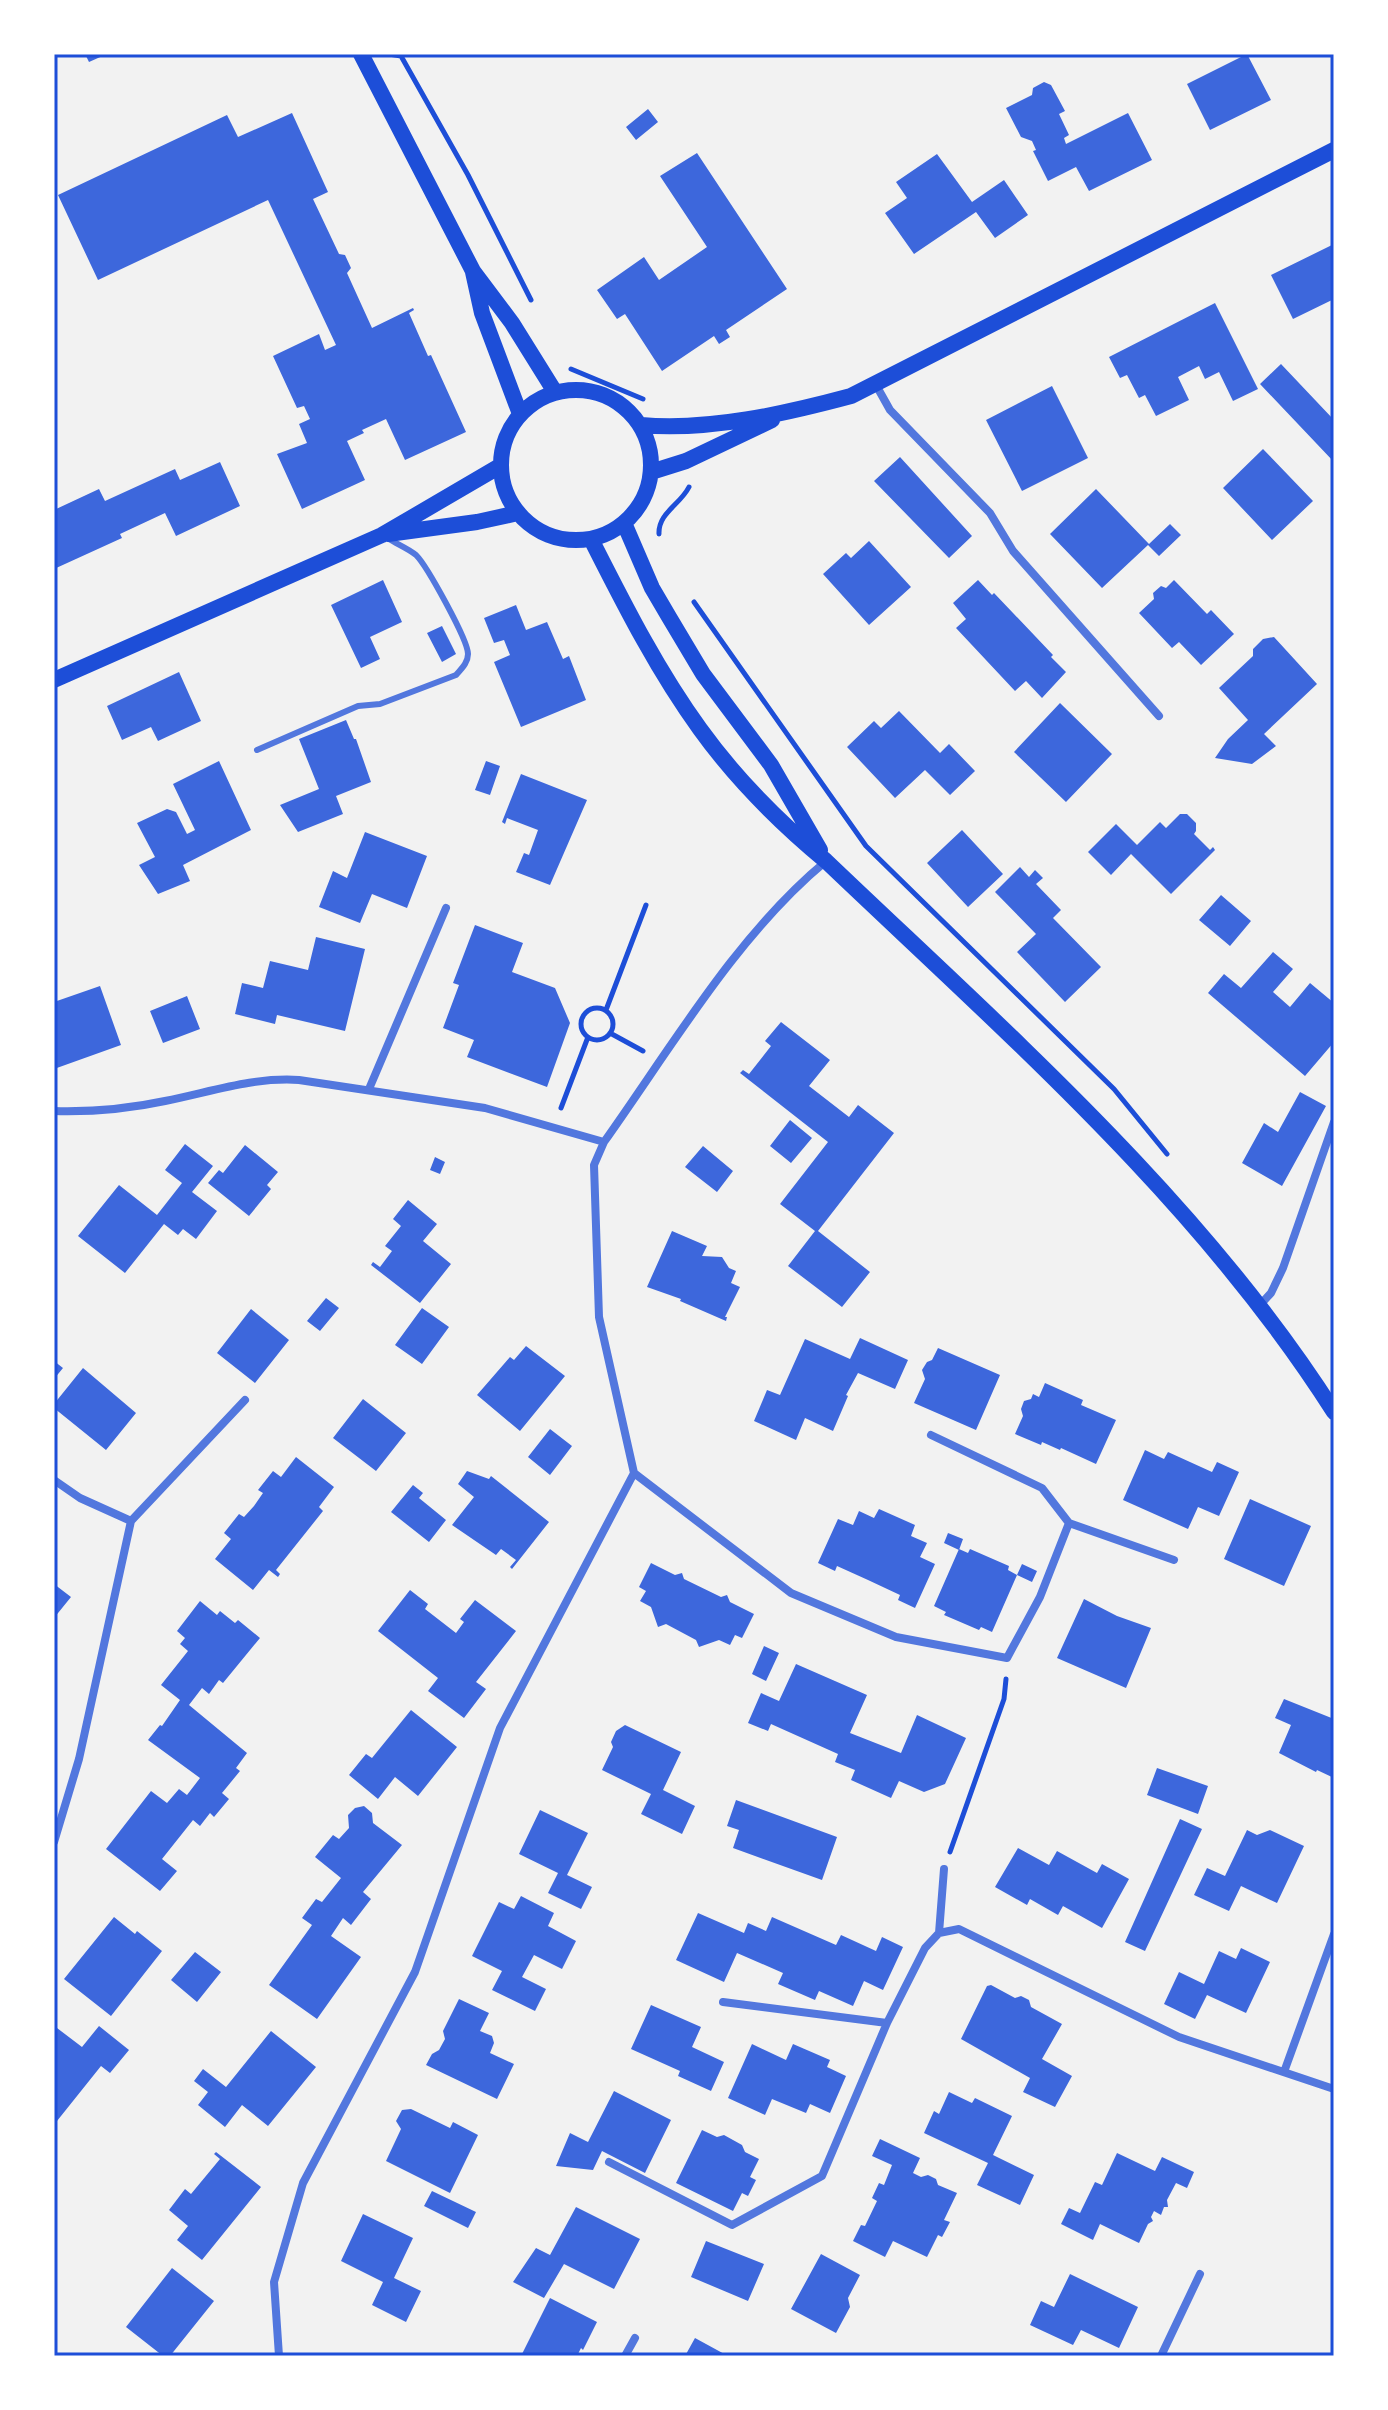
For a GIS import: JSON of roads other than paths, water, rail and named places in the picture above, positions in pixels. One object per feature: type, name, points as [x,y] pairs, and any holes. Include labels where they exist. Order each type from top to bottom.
[{"type":"main road","points":[[361,54],[473,271],[512,323],[555,392]]},
{"type":"main road","points":[[641,425],[674,428],[784,414],[851,396],[1334,150]]},
{"type":"main road","points":[[473,271],[482,313],[520,414]]},
{"type":"main road","points":[[580,389],[604,394],[625,406],[641,425],[650,447],[651,472],[647,491],[638,508],[609,533],[591,539],[564,539],[538,530],[518,513],[505,491],[500,466],[505,438],[520,414],[536,401],[555,392],[580,389]]},
{"type":"main road","points":[[651,472],[686,461],[784,414]]},
{"type":"main road","points":[[54,680],[382,535],[500,466]]},
{"type":"main road","points":[[382,535],[518,513]]},
{"type":"main road","points":[[624,523],[652,588],[703,674],[771,765],[826,861]]},
{"type":"main road","points":[[591,539],[648,648],[700,729],[737,776],[786,828],[826,861],[1083,1107],[1214,1249],[1303,1362],[1334,1412]]},
{"type":"street","points":[[876,385],[890,410],[990,513],[1013,551],[1159,716]]},
{"type":"street","points":[[826,861],[791,890],[743,946],[604,1142],[594,1165],[599,1317],[634,1473],[791,1593],[896,1637],[1007,1658],[1040,1597],[1069,1523]]},
{"type":"street","points":[[369,1089],[446,908]]},
{"type":"street","points":[[54,1111],[106,1112],[271,1078],[369,1089],[485,1108],[604,1142]]},
{"type":"street","points":[[1260,1305],[1271,1293],[1283,1268],[1334,1122]]},
{"type":"street","points":[[54,1842],[79,1759],[131,1521],[245,1400]]},
{"type":"street","points":[[931,1435],[1042,1488],[1069,1523],[1174,1560]]},
{"type":"street","points":[[279,2356],[274,2282],[303,2183],[415,1972],[500,1728],[634,1473]]},
{"type":"street","points":[[54,1480],[80,1498],[131,1521]]},
{"type":"street","points":[[939,1933],[944,1869]]},
{"type":"street","points":[[609,2162],[732,2225],[822,2176],[887,2023],[925,1948],[939,1933],[959,1929],[1179,2037],[1334,2089]]},
{"type":"street","points":[[1284,2072],[1334,1934]]},
{"type":"street","points":[[723,2002],[887,2023]]},
{"type":"street","points":[[1161,2356],[1200,2274]]},
{"type":"street","points":[[625,2356],[635,2338]]},
{"type":"lane","points":[[257,750],[358,706],[380,704],[456,675],[465,665],[468,655],[465,639],[423,566],[416,556],[382,535]]}]
